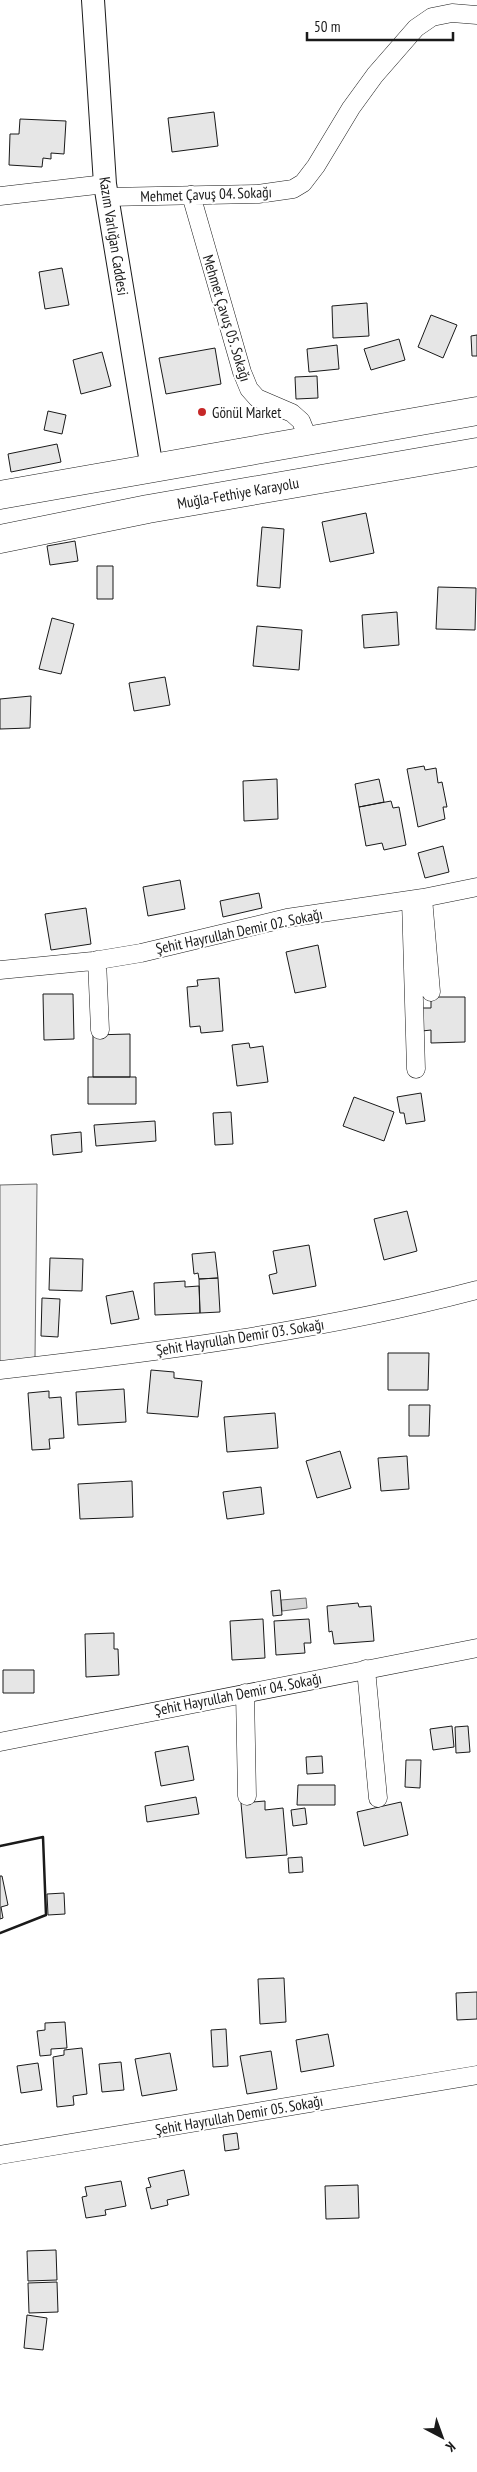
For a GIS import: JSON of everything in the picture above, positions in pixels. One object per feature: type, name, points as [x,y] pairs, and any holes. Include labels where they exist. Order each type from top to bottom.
[{"type":"highway","points":[[0,495],[477,411]]},
{"type":"highway","name":"Muğla-Fethiye Karayolu","points":[[0,539],[148,509],[477,452]]},
{"type":"street","name":"Kazım Varlığan Caddesi","points":[[92,0],[106,191],[152,469]]},
{"type":"street","name":"Mehmet Çavuş 04. Sokağı","points":[[0,196],[106,191],[191,195],[277,192],[294,189],[303,183],[351,108],[375,75],[416,28],[432,17],[452,13],[477,15]]},
{"type":"street","name":"Mehmet Çavuş 05. Sokağı","points":[[191,195],[242,372],[249,389],[257,398],[292,413],[301,421],[308,441]]},
{"type":"street","name":"Şehit Hayrullah Demir 02. Sokağı","points":[[0,970],[97,960],[141,952],[287,918],[417,899],[477,887]]},
{"type":"street","points":[[417,899],[431,992]]},
{"type":"street","points":[[416,1069],[417,899]]},
{"type":"street","points":[[97,960],[100,1030]]},
{"type":"street","name":"Şehit Hayrullah Demir 03. Sokağı","points":[[0,1370],[249,1337],[353,1318],[477,1290]]},
{"type":"street","name":"Şehit Hayrullah Demir 04. Sokağı","points":[[0,1742],[477,1648]]},
{"type":"street","points":[[366,1669],[378,1798]]},
{"type":"street","points":[[245,1693],[247,1796]]},
{"type":"street","name":"Şehit Hayrullah Demir 05. Sokağı","points":[[0,2155],[477,2075]]},
{"type":"shaded area","points":[[37,1184],[35,1358],[0,1362],[0,1185]]},
{"type":"shaded area","points":[[306,1598],[307,1608],[282,1611],[281,1600]]},
{"type":"building","points":[[214,112],[218,146],[172,152],[168,118]]},
{"type":"building","points":[[20,119],[66,121],[64,154],[51,153],[51,159],[43,158],[42,167],[9,165],[10,134],[19,134]]},
{"type":"building","points":[[62,268],[69,305],[45,309],[39,272]]},
{"type":"building","points":[[367,303],[369,336],[333,338],[332,306]]},
{"type":"building","points":[[431,315],[457,325],[443,358],[418,347]]},
{"type":"building","points":[[477,335],[477,356],[472,356],[471,336]]},
{"type":"building","points":[[399,339],[405,360],[371,370],[364,349]]},
{"type":"building","points":[[337,345],[339,369],[309,372],[307,349]]},
{"type":"building","points":[[215,348],[221,384],[166,394],[159,358]]},
{"type":"building","points":[[102,352],[111,386],[81,394],[73,360]]},
{"type":"building","points":[[317,376],[318,398],[296,399],[295,377]]},
{"type":"building","points":[[48,411],[66,415],[62,434],[44,430]]},
{"type":"building","points":[[57,444],[61,462],[11,472],[8,454]]},
{"type":"building","points":[[366,513],[374,553],[330,562],[322,522]]},
{"type":"building","points":[[262,527],[284,529],[280,588],[257,586]]},
{"type":"building","points":[[75,541],[78,561],[50,565],[47,546]]},
{"type":"building","points":[[97,566],[113,566],[113,599],[97,599]]},
{"type":"building","points":[[438,587],[476,588],[475,630],[436,629]]},
{"type":"building","points":[[397,612],[399,645],[364,648],[362,615]]},
{"type":"building","points":[[52,618],[74,624],[61,674],[39,669]]},
{"type":"building","points":[[257,626],[302,630],[299,670],[253,666]]},
{"type":"building","points":[[165,677],[170,705],[134,711],[129,683]]},
{"type":"building","points":[[31,696],[30,728],[0,729],[0,699]]},
{"type":"building","points":[[424,766],[425,770],[436,768],[438,783],[442,782],[447,807],[443,807],[445,819],[418,827],[407,769]]},
{"type":"building","points":[[277,779],[278,819],[244,821],[243,781]]},
{"type":"building","points":[[379,779],[384,802],[359,807],[355,784]]},
{"type":"building","points":[[391,801],[393,808],[399,807],[406,845],[384,850],[382,843],[366,846],[359,807]]},
{"type":"building","points":[[443,846],[449,872],[425,878],[418,853]]},
{"type":"building","points":[[180,880],[185,909],[148,916],[143,887]]},
{"type":"building","points":[[259,893],[262,908],[223,917],[220,901]]},
{"type":"building","points":[[86,908],[91,944],[51,950],[45,914]]},
{"type":"building","points":[[318,945],[326,987],[295,993],[286,952]]},
{"type":"building","points":[[219,978],[223,1031],[201,1033],[200,1026],[190,1027],[187,987],[198,986],[197,980]]},
{"type":"building","points":[[43,994],[73,994],[74,1039],[44,1040]]},
{"type":"building","points":[[431,997],[465,997],[465,1042],[431,1043],[431,1030],[422,1031],[422,1008],[431,1008]]},
{"type":"building","points":[[130,1034],[130,1077],[93,1077],[93,1035]]},
{"type":"building","points":[[249,1043],[250,1048],[263,1046],[268,1082],[237,1086],[232,1045]]},
{"type":"building","points":[[88,1077],[136,1077],[136,1104],[88,1104]]},
{"type":"building","points":[[421,1093],[425,1121],[406,1124],[404,1113],[400,1113],[397,1097]]},
{"type":"building","points":[[354,1097],[394,1112],[384,1141],[343,1126]]},
{"type":"building","points":[[231,1112],[233,1144],[215,1145],[213,1113]]},
{"type":"building","points":[[155,1121],[156,1141],[96,1146],[94,1125]]},
{"type":"building","points":[[81,1132],[82,1152],[53,1155],[51,1135]]},
{"type":"building","points":[[407,1211],[417,1251],[384,1260],[374,1219]]},
{"type":"building","points":[[309,1245],[316,1286],[273,1294],[269,1275],[277,1273],[273,1251]]},
{"type":"building","points":[[215,1252],[218,1278],[199,1279],[198,1273],[194,1274],[192,1254]]},
{"type":"building","points":[[50,1258],[83,1259],[82,1291],[49,1290]]},
{"type":"building","points":[[218,1278],[220,1312],[200,1313],[199,1279]]},
{"type":"building","points":[[185,1281],[185,1287],[199,1286],[200,1313],[155,1315],[154,1283]]},
{"type":"building","points":[[133,1291],[139,1319],[111,1324],[106,1296]]},
{"type":"building","points":[[42,1298],[60,1299],[58,1337],[41,1336]]},
{"type":"building","points":[[388,1353],[429,1353],[428,1390],[388,1390]]},
{"type":"building","points":[[151,1370],[174,1372],[174,1378],[202,1381],[198,1417],[147,1413]]},
{"type":"building","points":[[124,1389],[126,1422],[78,1425],[76,1392]]},
{"type":"building","points":[[49,1391],[49,1398],[61,1397],[64,1438],[49,1439],[50,1449],[32,1450],[28,1393]]},
{"type":"building","points":[[409,1405],[430,1405],[429,1436],[409,1436]]},
{"type":"building","points":[[275,1413],[278,1448],[227,1452],[224,1417]]},
{"type":"building","points":[[340,1451],[351,1488],[317,1498],[306,1461]]},
{"type":"building","points":[[407,1456],[409,1489],[381,1491],[378,1458]]},
{"type":"building","points":[[132,1481],[133,1517],[80,1519],[78,1484]]},
{"type":"building","points":[[261,1487],[264,1514],[227,1519],[223,1492]]},
{"type":"building","points":[[280,1590],[282,1615],[273,1616],[271,1591]]},
{"type":"building","points":[[358,1603],[359,1607],[371,1606],[374,1641],[334,1644],[332,1631],[329,1632],[327,1606]]},
{"type":"building","points":[[263,1619],[265,1658],[232,1660],[230,1621]]},
{"type":"building","points":[[309,1619],[311,1643],[304,1643],[305,1653],[276,1655],[274,1621]]},
{"type":"building","points":[[114,1633],[114,1649],[118,1649],[119,1675],[86,1677],[85,1634]]},
{"type":"building","points":[[3,1670],[34,1670],[34,1693],[3,1693]]},
{"type":"building","points":[[452,1726],[454,1747],[433,1750],[430,1729]]},
{"type":"building","points":[[468,1726],[470,1752],[456,1753],[455,1727]]},
{"type":"building","points":[[188,1746],[194,1780],[161,1786],[155,1752]]},
{"type":"building","points":[[322,1756],[323,1773],[307,1774],[306,1757]]},
{"type":"building","points":[[406,1760],[421,1760],[420,1788],[405,1787]]},
{"type":"building","points":[[298,1785],[335,1785],[335,1805],[297,1805]]},
{"type":"building","points":[[196,1797],[199,1814],[147,1822],[145,1806]]},
{"type":"building","points":[[265,1801],[265,1810],[283,1808],[287,1855],[246,1858],[241,1803]]},
{"type":"building","points":[[401,1802],[408,1835],[364,1846],[357,1812]]},
{"type":"building","points":[[305,1808],[307,1824],[293,1826],[291,1810]]},
{"type":"building","points":[[302,1857],[303,1872],[289,1873],[288,1858]]},
{"type":"building","points":[[0,1876],[2,1876],[8,1905],[1,1907],[3,1918],[0,1919]]},
{"type":"building","points":[[64,1893],[65,1914],[48,1915],[47,1894]]},
{"type":"building","points":[[284,1978],[286,2022],[260,2024],[258,1979]]},
{"type":"building","points":[[477,1992],[477,2019],[457,2020],[456,1993]]},
{"type":"building","points":[[65,2022],[67,2048],[51,2049],[51,2055],[40,2056],[37,2031],[45,2030],[45,2023]]},
{"type":"building","points":[[226,2029],[228,2066],[213,2067],[211,2030]]},
{"type":"building","points":[[328,2034],[334,2066],[301,2072],[296,2040]]},
{"type":"building","points":[[82,2048],[87,2094],[73,2096],[74,2105],[57,2107],[53,2057],[64,2055],[64,2050]]},
{"type":"building","points":[[271,2051],[277,2089],[247,2094],[240,2056]]},
{"type":"building","points":[[170,2053],[177,2090],[142,2096],[135,2059]]},
{"type":"building","points":[[121,2062],[124,2090],[102,2092],[99,2064]]},
{"type":"building","points":[[38,2063],[42,2090],[21,2093],[17,2066]]},
{"type":"building","points":[[237,2133],[239,2149],[225,2151],[223,2135]]},
{"type":"building","points":[[184,2170],[189,2195],[167,2200],[168,2205],[151,2209],[146,2188],[151,2187],[148,2178]]},
{"type":"building","points":[[121,2181],[126,2206],[105,2210],[106,2215],[86,2218],[82,2197],[87,2196],[85,2187]]},
{"type":"building","points":[[358,2185],[359,2218],[326,2219],[325,2186]]},
{"type":"building","points":[[56,2250],[57,2280],[28,2281],[27,2251]]},
{"type":"building","points":[[57,2282],[58,2312],[29,2313],[28,2283]]},
{"type":"building","points":[[27,2315],[47,2318],[43,2350],[24,2348]]},
{"type":"wall","points":[[0,1846],[43,1837],[46,1915],[0,1933]]},
{"type":"place","name":"Gönül Market","points":[[202,412]]}]
